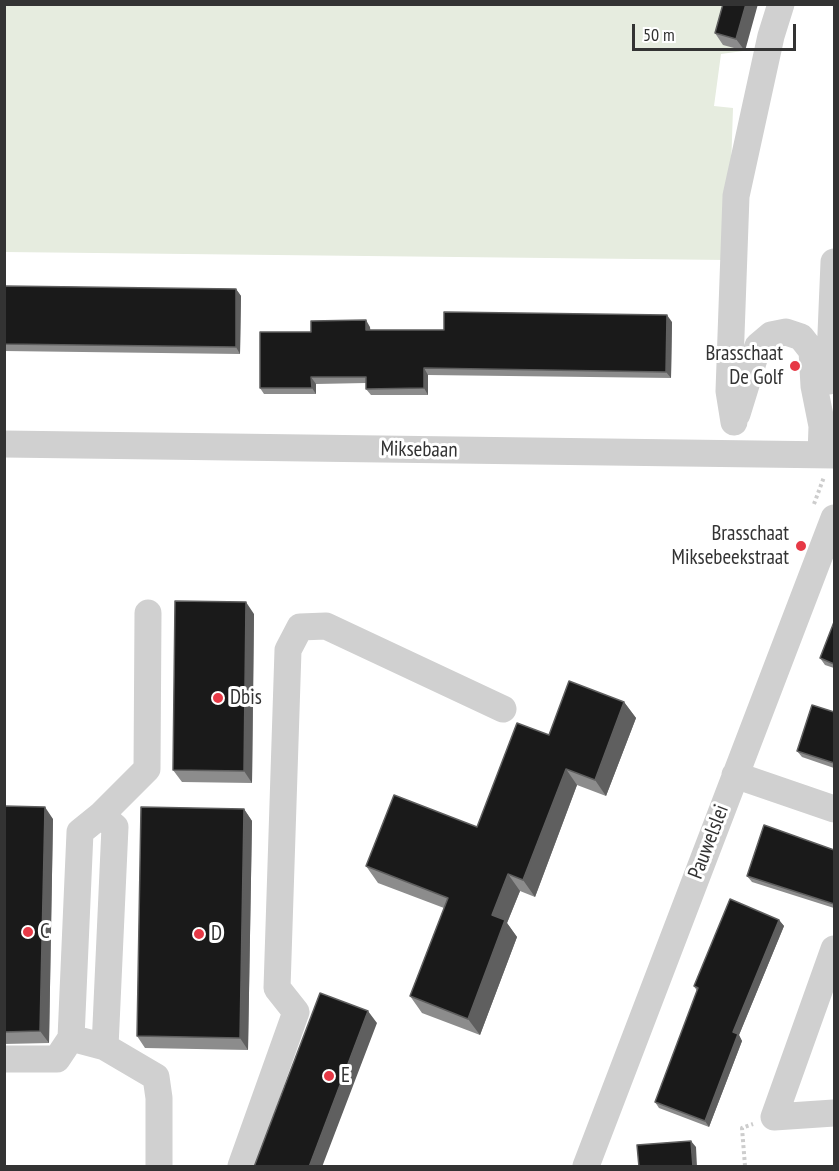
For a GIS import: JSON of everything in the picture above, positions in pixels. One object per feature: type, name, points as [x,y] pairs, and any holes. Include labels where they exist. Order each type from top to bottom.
[{"type":"street","points":[[733,454],[734,423],[729,391],[736,196],[771,36],[781,4]]},
{"type":"street","points":[[822,426],[828,394],[834,262]]},
{"type":"street","points":[[734,423],[758,346],[771,335],[786,332],[801,337],[812,351],[814,386],[828,455]]},
{"type":"street","name":"Miksebaan","points":[[4,444],[828,455]]},
{"type":"street","name":"Pauwelslei","points":[[586,1167],[834,518]]},
{"type":"street","points":[[4,1059],[57,1059],[71,1038],[80,832],[101,816],[147,769],[148,613]]},
{"type":"street","points":[[242,1167],[296,1012],[277,988],[288,650],[300,627],[326,626],[502,709]]},
{"type":"street","points":[[735,775],[834,809]]},
{"type":"street","points":[[101,816],[115,827],[105,1047]]},
{"type":"street","points":[[834,949],[774,1117],[834,1113]]},
{"type":"street","points":[[71,1038],[105,1047],[156,1077],[159,1098],[159,1167]]},
{"type":"path","points":[[744,1167],[742,1128],[774,1117]]},
{"type":"shaded area","points":[[5,5],[755,5],[743,51],[721,54],[714,106],[733,108],[728,260],[5,252]]},
{"type":"building","points":[[723,4],[746,4],[736,39],[715,33]]},
{"type":"building","points":[[4,286],[236,289],[236,347],[4,344]]},
{"type":"building","points":[[444,312],[667,315],[666,372],[424,368],[424,388],[366,389],[366,377],[311,377],[312,388],[260,388],[260,332],[311,332],[311,321],[366,320],[366,330],[444,330]]},
{"type":"building","name":"Dbis","points":[[175,601],[246,602],[244,771],[173,770]]},
{"type":"building","points":[[834,622],[834,664],[820,658]]},
{"type":"building","points":[[569,681],[624,702],[595,780],[566,769],[523,880],[508,874],[492,915],[505,920],[468,1019],[410,996],[448,898],[366,866],[394,795],[477,827],[517,723],[549,735]]},
{"type":"building","points":[[812,705],[834,712],[834,763],[797,751]]},
{"type":"building","name":"C","points":[[4,806],[45,807],[40,1031],[4,1032]]},
{"type":"building","name":"D","points":[[141,807],[244,809],[240,1038],[137,1036]]},
{"type":"building","points":[[764,825],[834,850],[834,904],[747,876]]},
{"type":"building","points":[[730,899],[779,920],[733,1032],[738,1034],[705,1121],[655,1102],[698,988],[694,986]]},
{"type":"building","points":[[320,993],[368,1011],[309,1167],[254,1167]]},
{"type":"building","points":[[691,1141],[693,1167],[639,1167],[637,1145]]},
{"type":"place","name":"Brasschaat De Golf","points":[[795,366]]},
{"type":"place","name":"Brasschaat Miksebeekstraat","points":[[801,546]]},
{"type":"place","name":"Dbis","points":[[218,698]]},
{"type":"place","name":"C","points":[[28,932]]},
{"type":"place","name":"D","points":[[199,934]]},
{"type":"place","name":"E","points":[[329,1076]]}]
